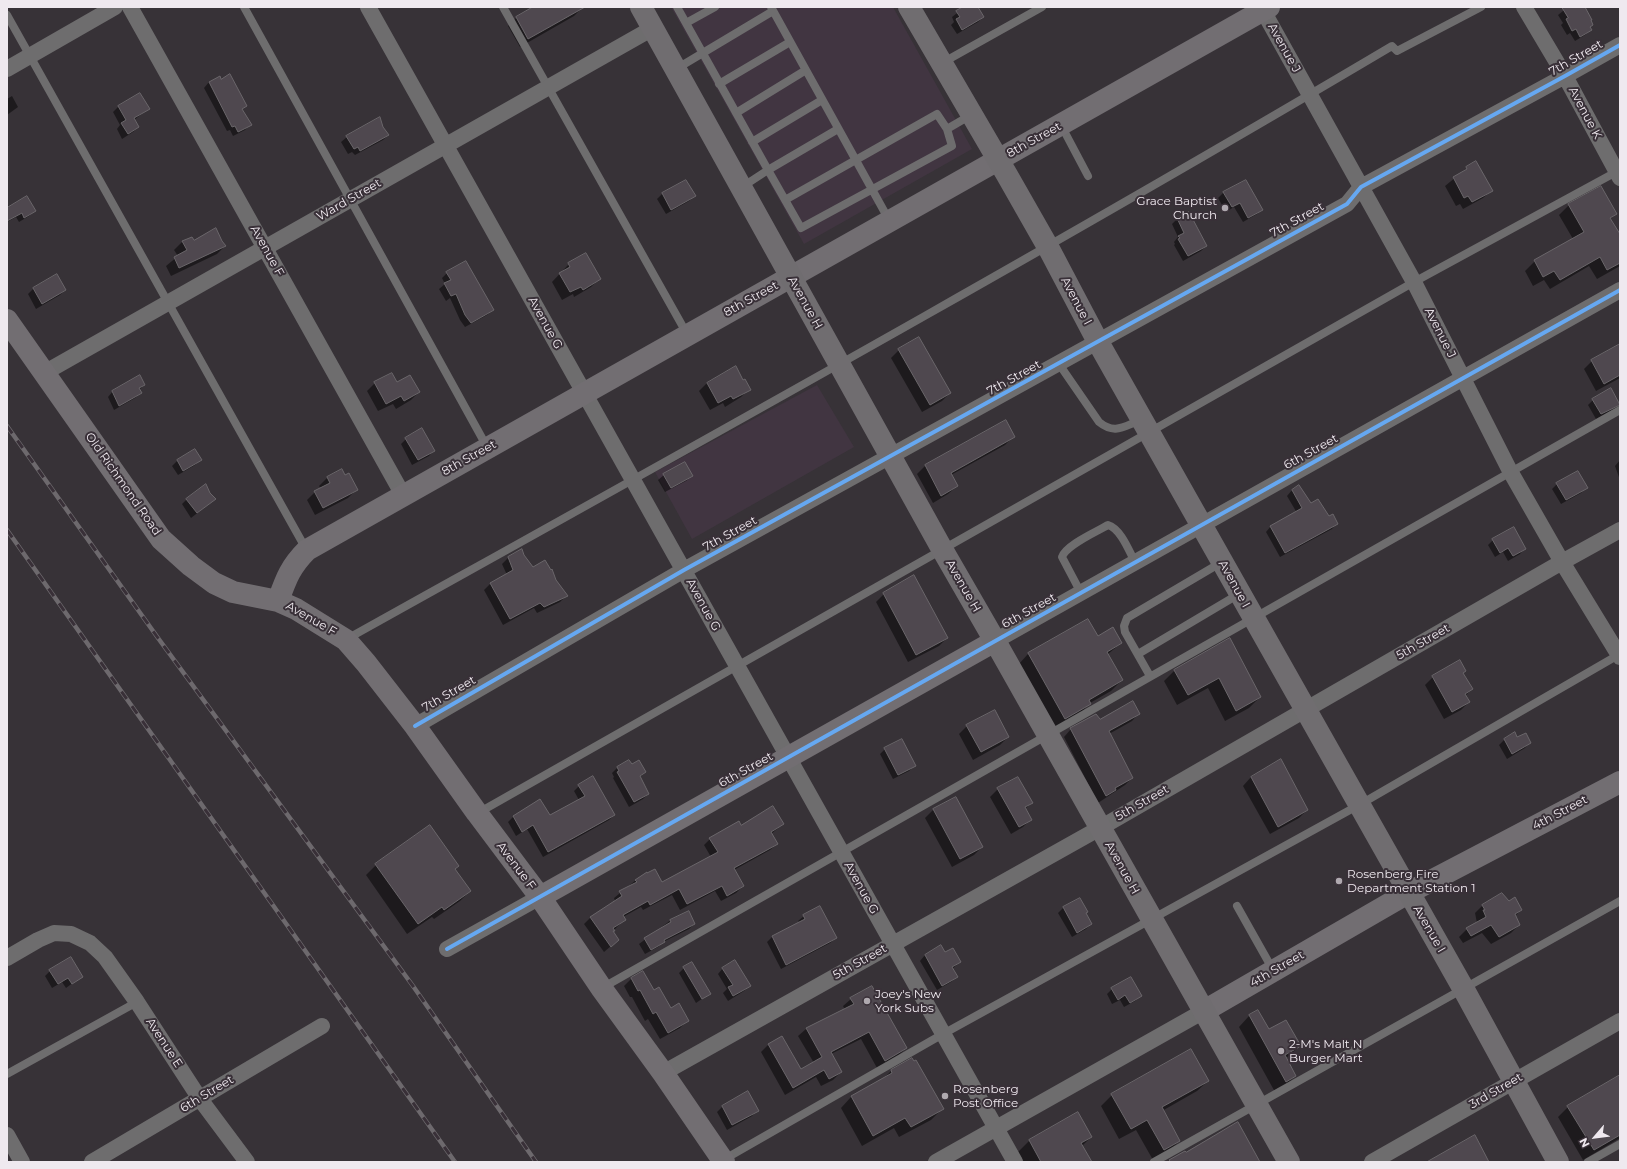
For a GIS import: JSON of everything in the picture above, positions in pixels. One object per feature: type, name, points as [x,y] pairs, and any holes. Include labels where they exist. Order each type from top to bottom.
[{"type":"main road","name":"Avenue H","points":[[641,7],[942,549],[996,641],[1289,1162]]},
{"type":"main road","name":"Avenue I","points":[[909,7],[1048,246],[1098,342],[1359,804],[1558,1162]]},
{"type":"street","points":[[7,69],[115,7]]},
{"type":"street","name":"Avenue F","points":[[130,7],[403,495]]},
{"type":"street","name":"Avenue G","points":[[368,7],[1015,1162]]},
{"type":"street","name":"Avenue K","points":[[1524,7],[1565,76],[1619,173]]},
{"type":"street","name":"Avenue J","points":[[1264,8],[1310,95],[1414,282],[1510,471],[1562,562],[1620,655]]},
{"type":"street","name":"8th Street","points":[[278,601],[287,576],[294,563],[306,550],[998,160],[1264,8]]},
{"type":"street","name":"Ward Street","points":[[44,373],[653,28]]},
{"type":"street","name":"7th Street","points":[[415,726],[684,570],[1347,204],[1361,187],[1620,45]]},
{"type":"street","name":"6th Street","points":[[447,950],[1620,290]]},
{"type":"street","name":"Old Richmond Road","points":[[7,320],[161,539],[191,566],[214,583],[233,592],[278,601]]},
{"type":"street","name":"5th Street","points":[[663,1073],[1100,828],[1620,530]]},
{"type":"street","name":"Avenue F","points":[[278,601],[296,609],[346,640],[366,662],[415,726],[477,813],[540,897],[724,1161]]},
{"type":"street","name":"4th Street","points":[[936,1162],[1204,1012],[1408,893],[1620,782]]},
{"type":"street","name":"Avenue E","points":[[7,958],[38,940],[54,933],[71,934],[90,943],[105,956],[200,1099],[246,1162]]},
{"type":"street","name":"3rd Street","points":[[1372,1162],[1620,1021]]},
{"type":"street","name":"6th Street","points":[[92,1162],[322,1026]]},
{"type":"street","points":[[7,1135],[22,1162]]},
{"type":"lane","points":[[244,7],[488,448]]},
{"type":"lane","points":[[503,7],[688,335]]},
{"type":"lane","points":[[677,7],[719,84],[736,112],[752,142],[768,170],[785,200],[801,228],[952,146],[947,129],[937,114],[785,200]]},
{"type":"lane","points":[[686,23],[715,7]]},
{"type":"lane","points":[[942,63],[1042,7]]},
{"type":"lane","points":[[346,640],[840,365],[1310,95],[1392,46],[1397,51],[1481,7]]},
{"type":"lane","points":[[676,69],[772,9],[889,221]]},
{"type":"lane","points":[[7,15],[306,550]]},
{"type":"lane","points":[[719,84],[790,42]]},
{"type":"lane","points":[[736,112],[806,70]]},
{"type":"lane","points":[[752,142],[822,100]]},
{"type":"lane","points":[[947,129],[972,115]]},
{"type":"lane","points":[[1060,124],[1088,176]]},
{"type":"lane","points":[[741,187],[838,129]]},
{"type":"lane","points":[[477,813],[942,549],[1146,426],[1619,173]]},
{"type":"lane","points":[[1059,364],[1099,422],[1106,427],[1111,429],[1146,426]]},
{"type":"lane","points":[[602,988],[842,853],[1047,734],[1510,471],[1620,410]]},
{"type":"lane","points":[[1081,593],[1062,557],[1063,553],[1071,546],[1108,525],[1112,527],[1120,536],[1135,562]]},
{"type":"lane","points":[[1150,676],[1125,632],[1124,626],[1127,618],[1222,562]]},
{"type":"lane","points":[[1138,654],[1240,594]]},
{"type":"lane","points":[[724,1161],[943,1034],[1359,804],[1620,655]]},
{"type":"lane","points":[[1154,1162],[1620,900]]},
{"type":"lane","points":[[1237,906],[1274,971]]},
{"type":"lane","points":[[7,1074],[137,1002]]},
{"type":"lane","points":[[1588,1162],[1620,1144]]},
{"type":"shaded area","points":[[671,7],[893,7],[972,149],[804,244]]},
{"type":"shaded area","points":[[817,385],[854,447],[692,539],[655,472]]},
{"type":"building","points":[[533,7],[585,7],[528,39],[516,17]]},
{"type":"building","points":[[963,7],[978,7],[984,17],[962,30],[956,19],[960,17],[956,11]]},
{"type":"building","points":[[1562,7],[1585,7],[1592,20],[1593,25],[1590,27],[1592,30],[1580,37],[1576,29],[1572,31],[1566,19],[1568,18]]},
{"type":"building","points":[[230,74],[247,106],[242,109],[252,125],[238,132],[235,126],[232,127],[209,82],[220,76],[221,79]]},
{"type":"building","points":[[140,93],[150,109],[134,118],[139,127],[128,134],[121,123],[126,120],[118,106]]},
{"type":"building","points":[[380,117],[383,127],[389,135],[360,151],[358,147],[354,149],[346,136]]},
{"type":"building","points":[[1476,161],[1493,191],[1472,202],[1468,196],[1464,198],[1453,177],[1467,169],[1466,167]]},
{"type":"building","points":[[686,180],[696,196],[671,210],[662,193]]},
{"type":"building","points":[[1246,180],[1263,210],[1248,218],[1240,203],[1232,207],[1223,192]]},
{"type":"building","points":[[1601,186],[1617,214],[1610,218],[1620,234],[1620,263],[1607,270],[1600,257],[1560,280],[1554,271],[1543,277],[1534,260],[1584,232],[1568,204]]},
{"type":"building","points":[[27,196],[36,211],[24,218],[22,213],[7,221],[7,208]]},
{"type":"building","points":[[1189,212],[1207,246],[1188,256],[1178,239],[1180,238],[1178,236],[1184,233],[1177,218]]},
{"type":"building","points":[[216,228],[226,246],[179,268],[174,257],[187,250],[182,241],[192,237],[194,240]]},
{"type":"building","points":[[586,253],[601,279],[583,290],[581,287],[570,292],[559,273],[570,267],[568,263]]},
{"type":"building","points":[[466,261],[494,310],[471,323],[465,315],[456,294],[451,296],[444,283],[451,280],[446,272]]},
{"type":"building","points":[[57,274],[66,290],[42,304],[33,288]]},
{"type":"building","points":[[919,337],[951,393],[930,405],[898,349]]},
{"type":"building","points":[[1620,344],[1620,375],[1604,384],[1591,360]]},
{"type":"building","points":[[736,366],[743,380],[745,379],[751,390],[733,399],[731,396],[718,403],[707,383]]},
{"type":"building","points":[[392,373],[397,382],[410,375],[420,392],[404,401],[401,396],[386,404],[374,382]]},
{"type":"building","points":[[140,375],[145,385],[139,388],[142,393],[119,406],[112,391]]},
{"type":"building","points":[[1611,388],[1620,405],[1601,414],[1592,399]]},
{"type":"building","points":[[1006,420],[1015,437],[951,473],[958,486],[941,496],[925,465]]},
{"type":"building","points":[[422,428],[435,451],[418,460],[405,438]]},
{"type":"building","points":[[195,449],[202,460],[183,471],[177,460]]},
{"type":"building","points":[[685,462],[693,476],[671,488],[663,474]]},
{"type":"building","points":[[342,469],[345,475],[349,473],[358,490],[323,508],[314,491],[330,483],[327,477]]},
{"type":"building","points":[[1578,471],[1588,488],[1566,500],[1556,483]]},
{"type":"building","points":[[206,484],[210,493],[216,499],[197,513],[186,499]]},
{"type":"building","points":[[1299,485],[1311,503],[1318,499],[1329,516],[1333,514],[1338,524],[1285,553],[1270,526],[1302,508],[1292,490]]},
{"type":"building","points":[[1514,527],[1526,549],[1513,556],[1508,548],[1500,553],[1492,539]]},
{"type":"building","points":[[522,549],[524,555],[533,567],[545,560],[551,570],[552,569],[556,580],[568,596],[544,607],[540,603],[510,619],[490,583],[513,570],[508,557]]},
{"type":"building","points":[[914,575],[948,638],[916,655],[883,593]]},
{"type":"building","points":[[1088,619],[1098,636],[1113,627],[1122,643],[1107,652],[1123,680],[1089,700],[1091,704],[1065,719],[1028,653]]},
{"type":"building","points":[[1230,638],[1261,697],[1236,711],[1219,678],[1188,695],[1174,670]]},
{"type":"building","points":[[1460,660],[1466,671],[1463,673],[1473,689],[1465,694],[1470,702],[1452,712],[1432,676]]},
{"type":"building","points":[[1133,701],[1140,714],[1109,731],[1133,778],[1115,788],[1116,790],[1106,796],[1070,728],[1096,714],[1100,719]]},
{"type":"building","points":[[995,710],[1009,737],[981,752],[966,725]]},
{"type":"building","points":[[1515,732],[1517,737],[1526,733],[1531,743],[1512,754],[1504,739]]},
{"type":"building","points":[[902,739],[916,766],[898,775],[884,748]]},
{"type":"building","points":[[1281,759],[1308,810],[1278,827],[1251,777]]},
{"type":"building","points":[[629,760],[632,764],[639,760],[646,772],[640,776],[649,794],[634,802],[617,772],[619,771],[617,767]]},
{"type":"building","points":[[593,776],[615,815],[548,852],[533,825],[522,832],[513,816],[540,799],[550,815],[585,796],[578,785]]},
{"type":"building","points":[[1018,777],[1033,803],[1025,807],[1032,820],[1019,827],[997,788]]},
{"type":"building","points":[[956,797],[983,847],[960,859],[933,809]]},
{"type":"building","points":[[773,806],[784,824],[771,832],[778,844],[734,868],[744,886],[727,896],[722,886],[687,904],[679,889],[650,905],[648,901],[623,915],[626,920],[613,928],[615,931],[613,931],[619,940],[611,947],[590,917],[622,896],[619,891],[637,882],[635,880],[647,872],[655,869],[662,882],[718,852],[709,838],[739,821],[741,825]]},
{"type":"building","points":[[430,825],[459,866],[455,869],[471,891],[444,910],[442,907],[418,924],[375,864]]},
{"type":"building","points":[[1502,893],[1509,901],[1515,897],[1522,910],[1515,914],[1520,925],[1499,937],[1491,925],[1471,936],[1466,928],[1486,917],[1483,910],[1485,910],[1482,905]]},
{"type":"building","points":[[1080,898],[1088,912],[1086,913],[1092,924],[1077,933],[1063,907]]},
{"type":"building","points":[[820,906],[837,938],[786,965],[772,936],[805,919],[803,915]]},
{"type":"building","points":[[689,911],[695,924],[664,940],[665,942],[651,950],[644,938],[671,922],[670,920]]},
{"type":"building","points":[[941,945],[945,952],[953,948],[961,962],[952,967],[958,977],[942,986],[925,955]]},
{"type":"building","points":[[71,957],[83,977],[72,984],[68,978],[58,984],[49,970]]},
{"type":"building","points":[[735,960],[751,986],[733,996],[728,987],[733,985],[722,968]]},
{"type":"building","points":[[692,962],[711,994],[702,999],[683,967]]},
{"type":"building","points":[[643,971],[654,990],[659,987],[671,1008],[679,1003],[689,1021],[668,1033],[656,1012],[653,1014],[640,990],[638,991],[631,978]]},
{"type":"building","points":[[1131,977],[1142,996],[1130,1003],[1125,995],[1118,1000],[1111,988]]},
{"type":"building","points":[[872,986],[907,1048],[885,1061],[869,1032],[831,1052],[842,1072],[829,1079],[824,1070],[793,1088],[768,1044],[782,1036],[801,1069],[822,1057],[806,1028],[854,1004],[850,998]]},
{"type":"building","name":"2-M's Malt N Burger Mart","points":[[1258,1010],[1269,1029],[1286,1020],[1301,1046],[1285,1055],[1296,1076],[1286,1082],[1249,1015]]},
{"type":"building","points":[[1191,1049],[1209,1081],[1162,1107],[1180,1141],[1164,1150],[1147,1120],[1131,1129],[1111,1094]]},
{"type":"building","points":[[912,1058],[914,1061],[916,1060],[944,1109],[911,1127],[905,1118],[873,1136],[851,1096],[892,1073],[891,1070]]},
{"type":"building","points":[[1620,1075],[1620,1135],[1594,1150],[1567,1106]]},
{"type":"building","points":[[748,1091],[759,1111],[732,1125],[722,1106]]},
{"type":"building","points":[[1078,1112],[1092,1137],[1081,1143],[1092,1162],[1041,1162],[1029,1140]]},
{"type":"building","points":[[1238,1122],[1260,1162],[1168,1162],[1170,1161],[1169,1160]]},
{"type":"building","points":[[1475,1135],[1489,1162],[1427,1162]]},
{"type":"railway","points":[[7,426],[158,638],[413,986],[536,1162]]},
{"type":"railway","points":[[7,530],[455,1162]]},
{"type":"cycle path","points":[[415,726],[684,570],[1347,204],[1361,187],[1620,45]]},
{"type":"cycle path","points":[[447,949],[1620,290]]},
{"type":"place","name":"Grace Baptist Church","points":[[1225,208]]},
{"type":"place","name":"Rosenberg Fire Department Station 1","points":[[1339,881]]},
{"type":"place","name":"Joey's New York Subs","points":[[867,1001]]},
{"type":"place","name":"2-M's Malt N Burger Mart","points":[[1281,1051]]},
{"type":"place","name":"Rosenberg Post Office","points":[[945,1096]]}]
